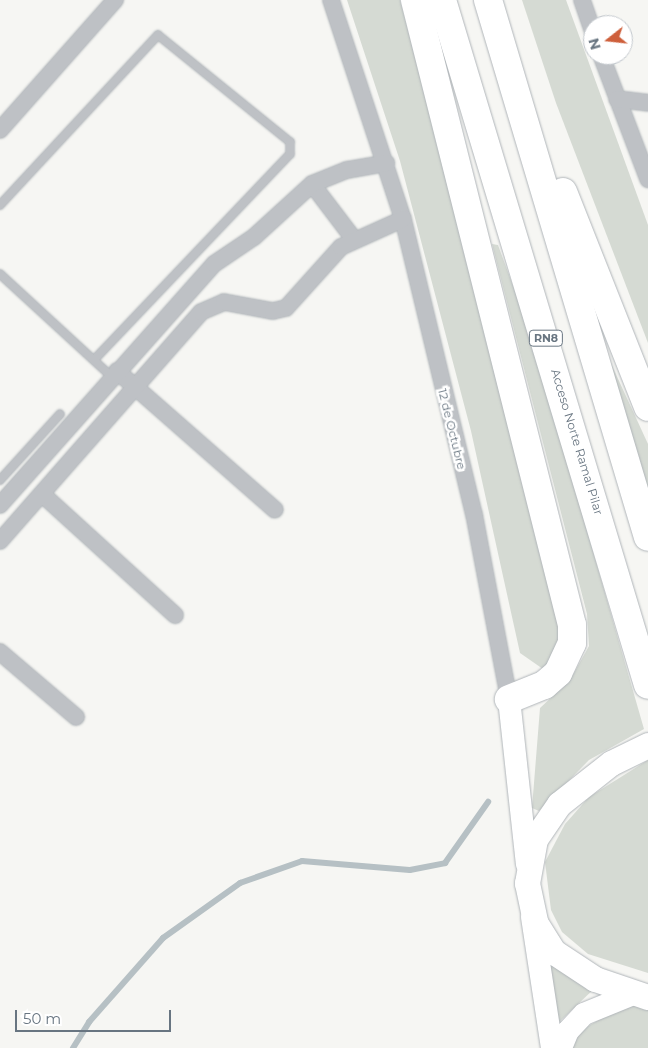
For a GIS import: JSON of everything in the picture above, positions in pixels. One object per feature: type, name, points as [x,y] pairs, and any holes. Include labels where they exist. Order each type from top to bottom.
[{"type":"highway","points":[[415,0],[572,625],[570,648],[558,673],[536,689],[509,699]]},
{"type":"highway","name":"Acceso Norte Ramal Pilar","points":[[442,0],[647,681]]},
{"type":"highway","points":[[491,8],[648,407]]},
{"type":"highway","points":[[491,8],[648,537]]},
{"type":"main road","points":[[641,995],[595,980],[564,960],[541,933],[531,911],[528,868],[535,839],[559,804],[610,763],[648,744]]},
{"type":"street","name":"12 de Octubre","points":[[331,0],[403,219],[474,514],[509,699],[528,868]]},
{"type":"street","points":[[582,0],[587,15]]},
{"type":"street","points":[[0,130],[109,2]]},
{"type":"street","points":[[605,65],[648,179]]},
{"type":"street","points":[[617,99],[648,103]]},
{"type":"street","points":[[0,505],[190,287],[312,184],[347,170],[386,163]]},
{"type":"street","points":[[312,184],[353,238]]},
{"type":"street","points":[[0,541],[212,304],[224,302],[273,311],[286,308],[353,238],[403,219]]},
{"type":"street","points":[[114,374],[136,387],[275,510]]},
{"type":"street","points":[[42,494],[175,615]]},
{"type":"street","points":[[0,652],[76,717]]},
{"type":"street","points":[[531,911],[552,1048]]},
{"type":"street","points":[[561,1048],[568,1031],[584,1014],[641,995]]},
{"type":"lane","points":[[0,205],[158,35],[290,142],[290,154],[94,360]]},
{"type":"lane","points":[[0,274],[94,360],[114,374]]},
{"type":"lane","points":[[0,480],[60,414]]},
{"type":"shaded area","points":[[347,0],[400,0],[565,627],[558,658],[543,669],[520,653],[471,431],[400,161]]},
{"type":"shaded area","points":[[522,0],[566,0],[583,47],[583,65],[590,65],[648,225],[648,343],[556,103]]},
{"type":"shaded area","points":[[492,244],[498,245],[530,332],[644,729],[589,760],[539,811],[532,808],[540,708],[570,680],[589,646],[587,614]]},
{"type":"shaded area","points":[[608,357],[648,444],[648,505]]},
{"type":"shaded area","points":[[648,760],[648,973],[588,954],[562,932],[551,910],[545,862],[565,824],[589,797]]},
{"type":"shaded area","points":[[546,961],[595,988],[559,1022]]},
{"type":"shaded area","points":[[627,1003],[648,1006],[648,1048],[571,1048],[580,1031]]},
{"type":"waterway","points":[[73,1048],[89,1022],[163,938],[240,883],[302,861],[410,870],[445,863],[488,802]]}]
